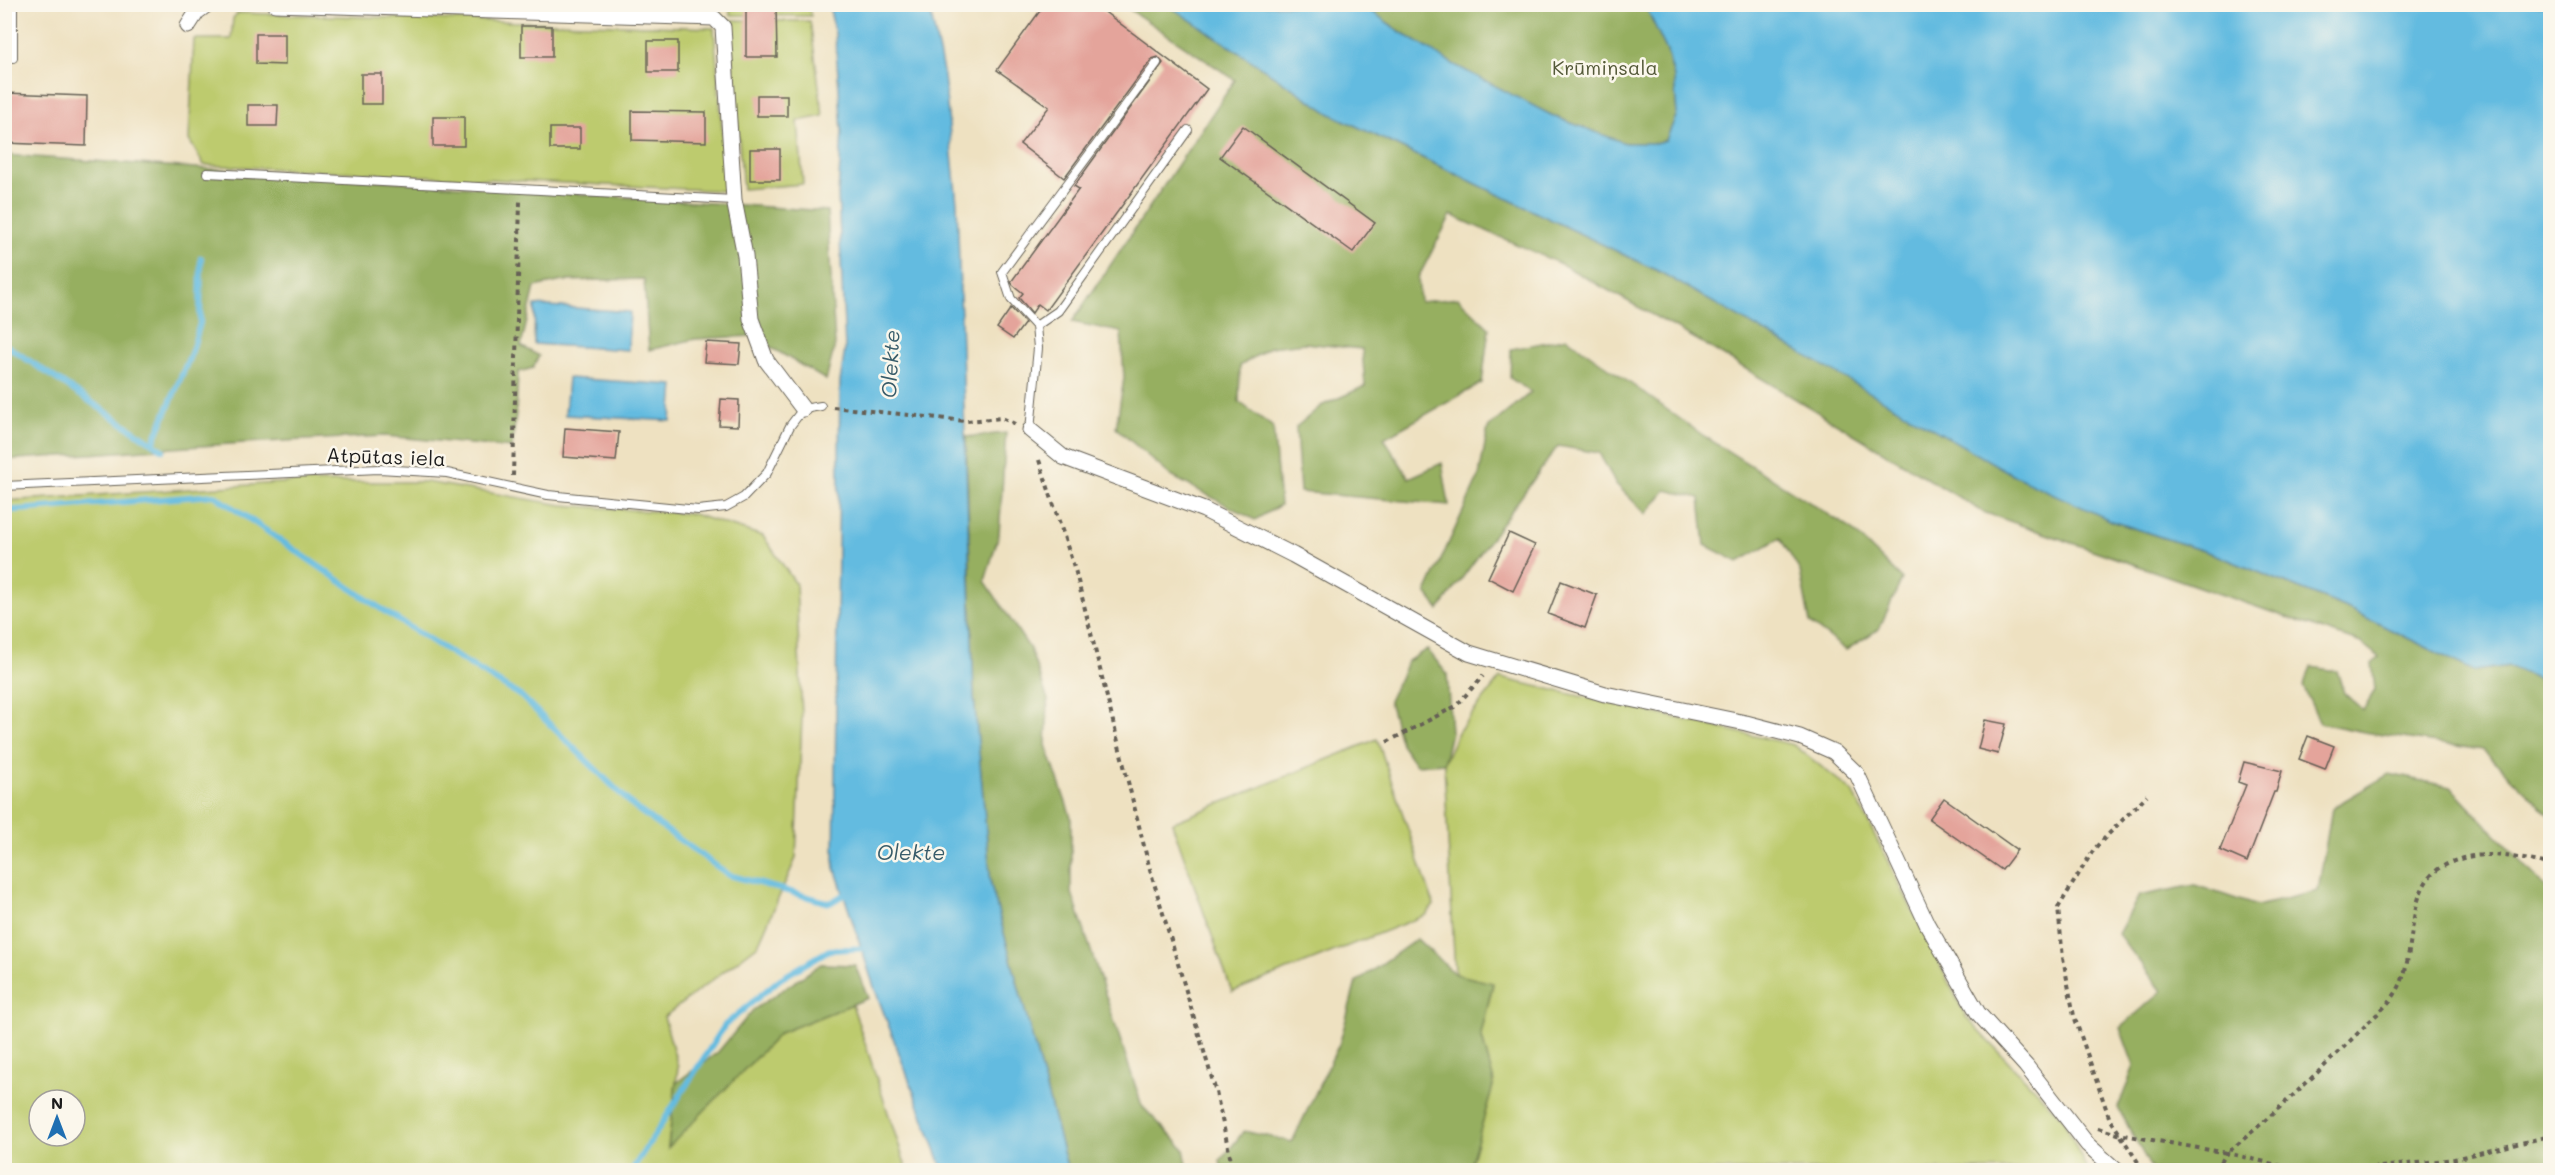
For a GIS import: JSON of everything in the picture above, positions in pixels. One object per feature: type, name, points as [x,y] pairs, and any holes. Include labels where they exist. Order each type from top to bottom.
[{"type":"street","points":[[188,26],[197,12],[208,4]]},
{"type":"street","points":[[275,4],[714,18],[723,27],[734,200],[745,256],[751,319],[766,360],[803,409]]},
{"type":"street","points":[[1030,430],[1063,457],[1204,510],[1293,555],[1457,648],[1605,694],[1746,723],[1800,737],[1834,752],[1857,774],[1927,924],[1978,1013],[2066,1114],[2088,1145],[2116,1170]]},
{"type":"lane","points":[[13,4],[13,58]]},
{"type":"lane","points":[[1030,430],[1038,348],[1036,326],[1011,298],[1002,272],[1157,63]]},
{"type":"lane","points":[[1036,326],[1058,311],[1188,130]]},
{"type":"lane","points":[[207,173],[734,200]]},
{"type":"lane","points":[[803,409],[821,406]]},
{"type":"lane","name":"Atpūtas iela","points":[[4,486],[379,469],[447,473],[548,495],[698,510],[726,507],[744,497],[767,472],[790,426],[803,409]]},
{"type":"path","points":[[512,488],[520,188]]},
{"type":"path","points":[[838,408],[966,421],[1002,418]]},
{"type":"path","points":[[1030,430],[1076,573],[1149,866],[1216,1092],[1233,1170]]},
{"type":"path","points":[[1387,742],[1456,706],[1496,662]]},
{"type":"path","points":[[2143,1170],[2118,1134],[2102,1100],[2074,1017],[2063,958],[2058,908],[2094,849],[2147,795]]},
{"type":"path","points":[[2216,1170],[2227,1153],[2325,1066],[2390,1000],[2400,985],[2422,886],[2439,869],[2463,858],[2489,853],[2550,864]]},
{"type":"path","points":[[2066,1114],[2118,1134],[2227,1153],[2299,1170]]},
{"type":"path","points":[[2354,1170],[2454,1159],[2550,1136]]},
{"type":"green space","points":[[715,4],[715,11],[530,5]]},
{"type":"green space","points":[[730,5],[808,5],[811,16],[730,15]]},
{"type":"green space","points":[[1123,5],[1168,5],[1331,114],[1660,272],[2112,521],[2216,555],[2345,607],[2474,671],[2509,666],[2550,684],[2550,816],[2483,750],[2320,723],[2303,686],[2311,667],[2337,671],[2344,693],[2363,710],[2375,690],[2372,663],[2379,657],[2361,643],[1983,512],[1701,342],[1563,265],[1451,215],[1418,278],[1420,302],[1458,298],[1489,328],[1482,383],[1384,438],[1409,478],[1442,463],[1449,505],[1300,492],[1296,427],[1321,406],[1365,386],[1362,349],[1305,343],[1270,347],[1240,366],[1239,402],[1273,427],[1280,505],[1255,520],[1171,476],[1116,428],[1124,378],[1121,332],[1072,322],[1235,80]]},
{"type":"green space","name":"Krūmiņsala","points":[[1363,5],[1645,5],[1667,51],[1674,77],[1677,114],[1666,140],[1636,144],[1611,139],[1528,104],[1470,75]]},
{"type":"green space","points":[[238,13],[714,28],[727,191],[204,165],[189,140],[194,39],[231,39],[233,18]]},
{"type":"green space","points":[[729,20],[810,21],[823,116],[798,121],[803,184],[743,189]]},
{"type":"green space","points":[[5,155],[827,211],[835,345],[826,380],[752,336],[695,339],[649,350],[644,279],[563,281],[535,287],[521,346],[539,356],[533,368],[518,372],[512,448],[385,436],[244,443],[5,460]]},
{"type":"green space","points":[[1567,338],[1704,436],[1850,528],[1902,579],[1879,629],[1846,650],[1810,623],[1800,571],[1780,538],[1738,562],[1705,545],[1700,498],[1666,490],[1646,514],[1616,484],[1599,453],[1558,446],[1439,610],[1426,593],[1479,476],[1488,428],[1531,392],[1510,378],[1511,349]]},
{"type":"green space","points":[[1006,433],[999,534],[985,581],[1030,649],[1048,700],[1046,745],[1071,817],[1071,890],[1142,1106],[1184,1149],[1188,1170],[1068,1170],[991,885],[974,697],[966,437]]},
{"type":"green space","points":[[294,482],[426,482],[562,505],[693,514],[763,536],[796,584],[802,717],[796,858],[758,945],[664,1017],[678,1067],[668,1146],[780,1033],[852,1004],[907,1170],[5,1170],[5,501]]},
{"type":"green space","points":[[1427,649],[1447,674],[1451,732],[1444,763],[1416,765],[1401,744],[1389,701],[1408,661]]},
{"type":"green space","points":[[1500,678],[1794,745],[1853,792],[1966,1017],[2063,1119],[2087,1170],[1469,1170],[1494,1082],[1481,1034],[1493,984],[1455,974],[1444,763],[1458,732]]},
{"type":"green space","points":[[1377,739],[1434,905],[1426,915],[1232,992],[1172,823]]},
{"type":"green space","points":[[2389,774],[2451,787],[2550,892],[2550,1170],[2152,1170],[2118,1108],[2134,1066],[2120,1028],[2162,991],[2118,934],[2139,896],[2195,885],[2257,906],[2318,891],[2332,808]]},
{"type":"green space","points":[[1417,939],[1455,974],[1493,983],[1481,1034],[1494,1082],[1469,1170],[1222,1170],[1220,1161],[1244,1131],[1292,1142],[1340,1042],[1356,982]]},
{"type":"green space","points":[[821,964],[855,965],[868,998],[780,1033],[668,1148],[676,1083],[718,1052],[753,1010]]},
{"type":"water","name":"Olekte","points":[[829,5],[929,5],[944,76],[957,203],[974,697],[991,885],[1068,1170],[943,1170],[874,987],[834,865],[840,382],[845,349],[838,194],[842,131],[835,34]]},
{"type":"water","points":[[1168,5],[1363,5],[1399,31],[1455,65],[1555,117],[1625,143],[1655,143],[1666,140],[1677,114],[1674,77],[1667,51],[1645,5],[2550,5],[2550,684],[2509,666],[2474,671],[2345,607],[2216,555],[2112,521],[2017,477],[1660,272],[1331,114]]},
{"type":"water","points":[[535,305],[630,312],[628,350],[534,344]]},
{"type":"water","points":[[568,378],[674,385],[671,421],[565,415]]},
{"type":"building","points":[[746,4],[776,4],[777,57],[746,57]]},
{"type":"building","points":[[1045,4],[1094,4],[1207,89],[1046,310],[1038,304],[1032,313],[1019,298],[1023,293],[1011,282],[1079,189],[1074,186],[1163,63],[1158,57],[1152,59],[1064,178],[1020,144],[1049,107],[997,70]]},
{"type":"building","points":[[521,26],[552,26],[552,57],[521,57]]},
{"type":"building","points":[[256,34],[285,34],[285,65],[256,64]]},
{"type":"building","points":[[648,41],[678,41],[678,72],[648,72]]},
{"type":"building","points":[[361,74],[382,74],[382,104],[361,104]]},
{"type":"building","points":[[4,93],[87,96],[86,146],[4,143]]},
{"type":"building","points":[[757,95],[787,95],[787,116],[757,116]]},
{"type":"building","points":[[248,105],[278,105],[277,126],[248,126]]},
{"type":"building","points":[[632,111],[706,112],[706,142],[632,140]]},
{"type":"building","points":[[433,117],[464,117],[464,146],[433,146]]},
{"type":"building","points":[[1243,126],[1375,223],[1353,252],[1220,157]]},
{"type":"building","points":[[550,128],[580,128],[580,149],[550,149]]},
{"type":"building","points":[[750,149],[780,149],[780,180],[750,180]]},
{"type":"building","points":[[1011,308],[1025,323],[1013,339],[997,328]]},
{"type":"building","points":[[706,342],[741,344],[739,364],[704,362]]},
{"type":"building","points":[[721,399],[739,400],[738,426],[719,425]]},
{"type":"building","points":[[565,428],[619,432],[616,461],[563,457]]},
{"type":"building","points":[[1509,533],[1535,545],[1513,591],[1488,578]]},
{"type":"building","points":[[1561,581],[1597,595],[1585,628],[1548,614]]},
{"type":"building","points":[[1985,720],[2006,724],[1998,754],[1978,749]]},
{"type":"building","points":[[2308,736],[2334,746],[2325,769],[2299,759]]},
{"type":"building","points":[[2244,762],[2282,771],[2276,792],[2274,792],[2247,862],[2220,850],[2246,785],[2238,782]]},
{"type":"building","points":[[1944,798],[2017,850],[2002,870],[1929,819]]},
{"type":"waterway","points":[[153,443],[192,351],[200,323],[201,258]]},
{"type":"waterway","points":[[4,344],[163,450]]},
{"type":"waterway","points":[[4,511],[214,495],[390,615],[522,697],[634,807],[729,875],[830,903],[850,891]]},
{"type":"waterway","points":[[632,1170],[725,1025],[780,979],[829,950],[869,948]]}]
